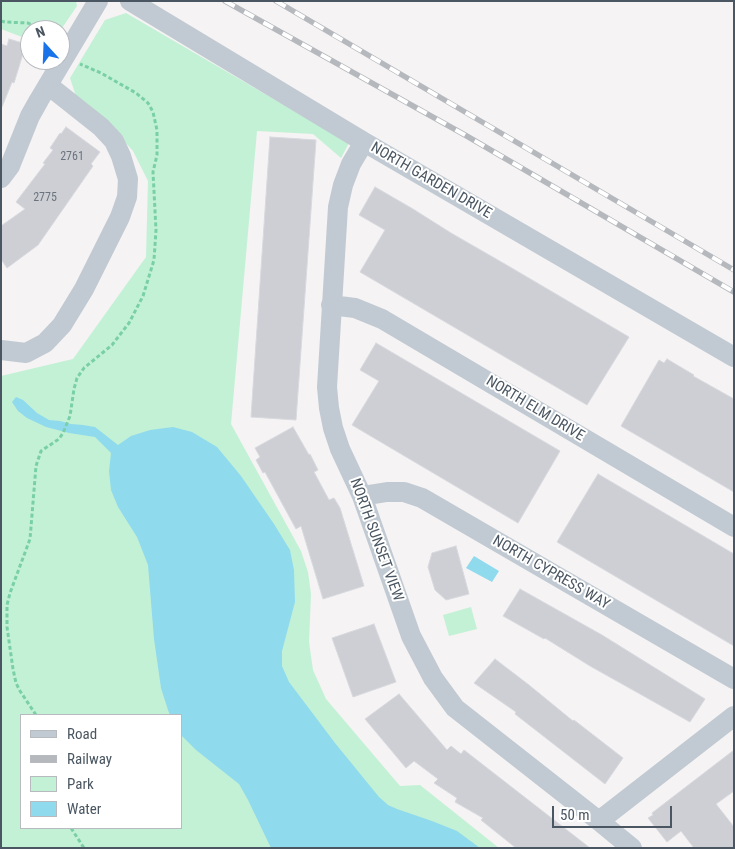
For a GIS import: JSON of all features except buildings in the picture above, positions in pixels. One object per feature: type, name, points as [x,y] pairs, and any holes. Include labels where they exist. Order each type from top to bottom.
[{"type":"street","points":[[1,178],[10,166],[30,116],[98,1]]},
{"type":"street","name":"NORTH GARDEN DRIVE","points":[[130,1],[364,142],[734,357]]},
{"type":"street","points":[[1,360],[26,353],[45,343],[62,325],[84,289],[120,217],[127,198],[128,179],[114,141],[102,127],[48,85]]},
{"type":"street","name":"NORTH SUNSET VIEW","points":[[364,142],[351,164],[343,185],[338,207],[327,387],[333,428],[340,449],[362,496],[411,636],[433,678],[455,708],[632,848]]},
{"type":"street","name":"NORTH ELM DRIVE","points":[[332,305],[355,308],[382,319],[734,527]]},
{"type":"street","points":[[1,350],[26,353]]},
{"type":"street","name":"NORTH CYPRESS WAY","points":[[362,496],[387,492],[404,492],[422,498],[734,679]]},
{"type":"street","points":[[599,821],[734,716]]},
{"type":"path","points":[[1,21],[20,23]]},
{"type":"path","points":[[35,714],[16,682],[7,627],[7,605],[30,539],[36,466],[41,451],[59,439],[64,433],[68,422]]},
{"type":"path","points":[[73,829],[84,848]]},
{"type":"green space","points":[[1,1],[76,1],[77,6],[67,20],[20,20],[20,36],[1,29]]},
{"type":"green space","points":[[126,13],[349,143],[341,158],[313,134],[257,131],[231,424],[301,551],[308,572],[311,594],[309,642],[313,670],[326,699],[400,786],[420,785],[499,848],[1,848],[1,376],[73,359],[146,257],[148,181],[133,151],[107,122],[76,96],[70,78],[105,20]]},
{"type":"green space","points":[[471,607],[477,629],[449,636],[443,615]]},
{"type":"water","points":[[16,397],[23,400],[37,413],[49,420],[95,427],[118,445],[131,436],[150,430],[173,427],[192,432],[217,447],[241,476],[290,550],[294,570],[295,602],[282,651],[282,666],[289,682],[335,743],[379,797],[388,805],[457,831],[480,848],[271,848],[239,784],[196,750],[182,736],[182,714],[170,714],[161,688],[154,639],[148,565],[137,537],[118,507],[111,490],[109,471],[111,453],[95,437],[46,427],[27,418],[18,411],[12,402]]},
{"type":"water","points":[[474,556],[499,571],[492,582],[466,568]]},
{"type":"railway","points":[[225,1],[465,135],[734,292]]},
{"type":"railway","points":[[276,1],[734,270]]}]
